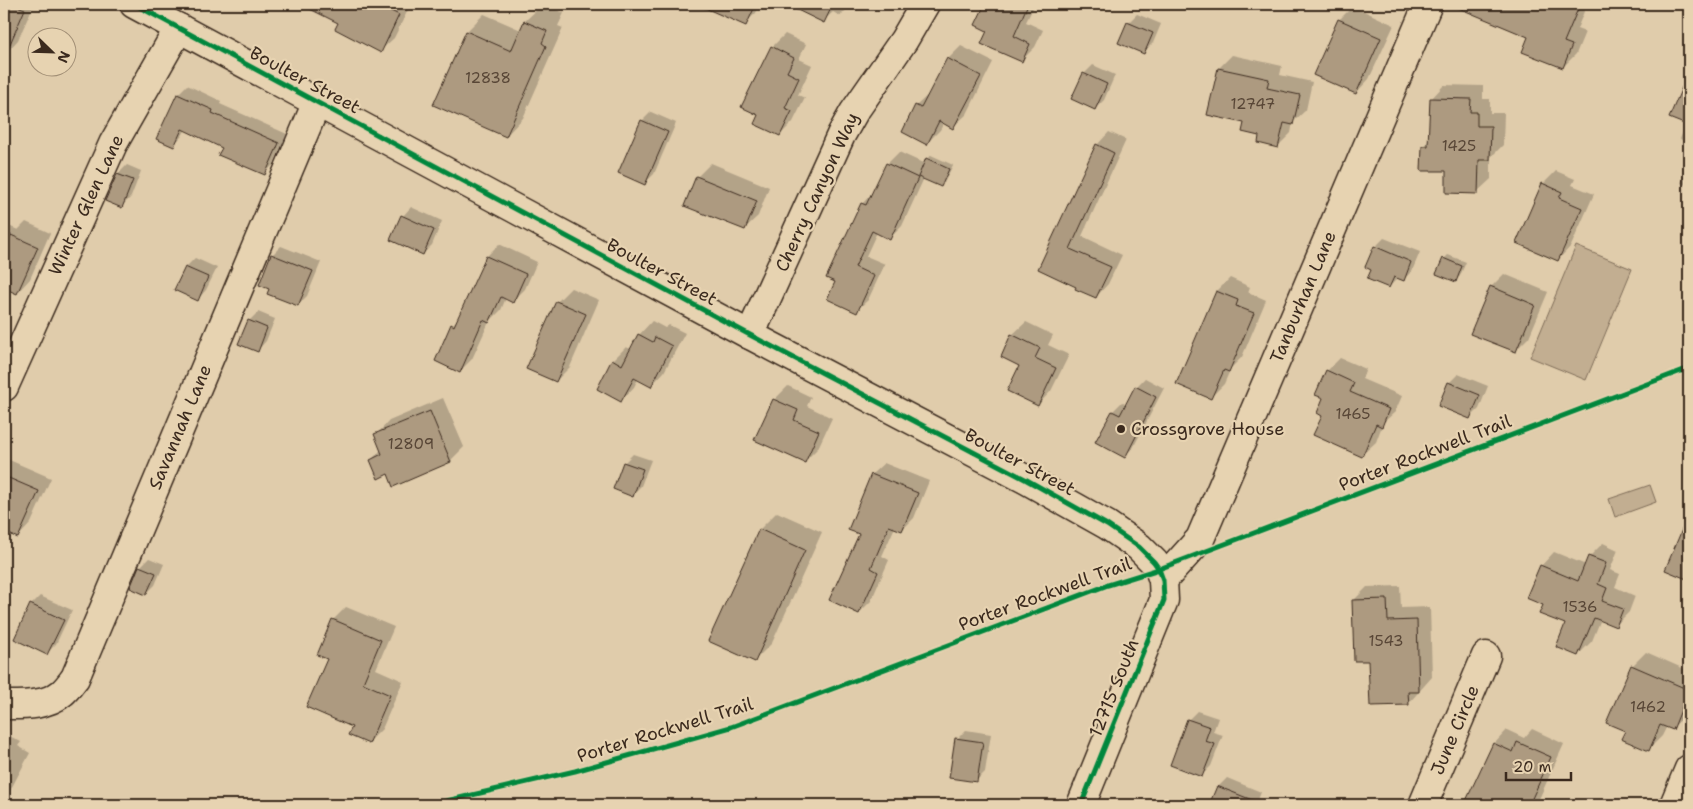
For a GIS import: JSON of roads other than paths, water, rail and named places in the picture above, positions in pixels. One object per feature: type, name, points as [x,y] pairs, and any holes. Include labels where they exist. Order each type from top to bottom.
[{"type":"street","name":"Boulter Street","points":[[134,4],[750,335],[1025,479],[1107,525],[1139,547],[1154,562],[1163,580]]},
{"type":"street","name":"Cherry Canyon Way","points":[[750,335],[841,135],[854,112],[904,40],[925,4]]},
{"type":"street","name":"Tanburhan Lane","points":[[1163,580],[1200,539],[1428,4]]},
{"type":"street","name":"Winter Glen Lane","points":[[4,387],[113,144],[179,28]]},
{"type":"street","name":"Savannah Lane","points":[[4,705],[30,705],[48,701],[63,693],[76,678],[317,102]]},
{"type":"street","name":"12715 South","points":[[1081,805],[1156,622],[1164,600],[1163,580]]},
{"type":"street","name":"June Circle","points":[[1423,805],[1486,656]]},
{"type":"street","points":[[1674,805],[1689,769]]},
{"type":"place","name":"Crossgrove House","points":[[1121,429]]}]
